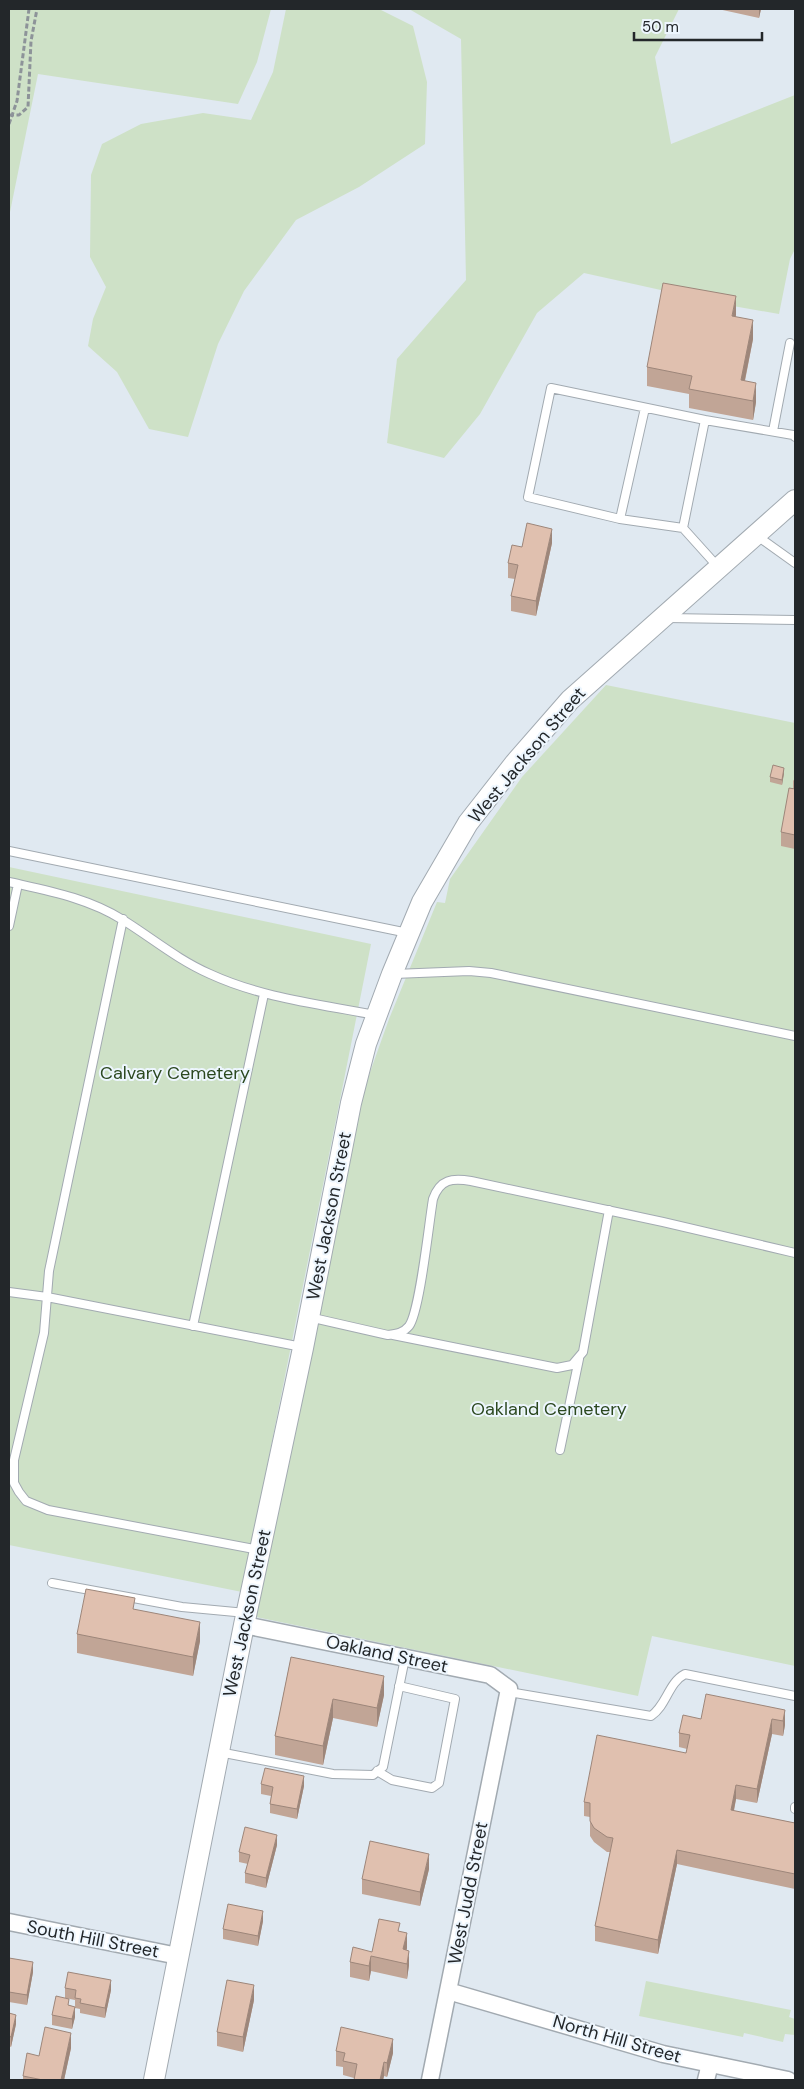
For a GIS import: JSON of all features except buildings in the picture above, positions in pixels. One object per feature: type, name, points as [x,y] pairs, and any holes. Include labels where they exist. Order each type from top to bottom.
[{"type":"street","name":"West Jackson Street","points":[[154,2080],[245,1619],[303,1348],[350,1104],[366,1044],[392,974],[422,902],[468,823],[515,763],[570,700],[795,500]]},
{"type":"street","name":"Oakland Street","points":[[245,1619],[405,1658],[490,1675],[509,1689],[508,1699]]},
{"type":"street","name":"West Judd Street","points":[[430,2080],[508,1699]]},
{"type":"street","name":"South Hill Street","points":[[9,1922],[178,1956]]},
{"type":"street","name":"North Hill Street","points":[[448,1991],[662,2054],[788,2080]]},
{"type":"street","points":[[706,2080],[710,2064]]},
{"type":"lane","points":[[773,431],[790,343]]},
{"type":"lane","points":[[719,568],[682,528],[620,519],[528,497],[550,388],[705,420],[773,431],[795,437]]},
{"type":"lane","points":[[620,519],[645,408]]},
{"type":"lane","points":[[682,528],[705,420]]},
{"type":"lane","points":[[756,535],[795,563]]},
{"type":"lane","points":[[662,618],[795,620]]},
{"type":"lane","points":[[9,851],[409,933]]},
{"type":"lane","points":[[9,882],[76,898],[123,920],[184,961],[210,974],[264,994],[377,1015]]},
{"type":"lane","points":[[9,926],[18,884]]},
{"type":"lane","points":[[123,920],[48,1271],[44,1333],[11,1474],[19,1492],[26,1501],[48,1510],[260,1550]]},
{"type":"lane","points":[[392,974],[469,971],[491,973],[795,1036]]},
{"type":"lane","points":[[193,1326],[264,994]]},
{"type":"lane","points":[[388,1334],[397,1334],[403,1331],[413,1317],[433,1198],[441,1183],[460,1179],[609,1210],[795,1253]]},
{"type":"lane","points":[[560,1450],[579,1359],[583,1352],[609,1210]]},
{"type":"lane","points":[[9,1292],[47,1297],[303,1348]]},
{"type":"lane","points":[[309,1317],[557,1368],[572,1365],[579,1359]]},
{"type":"lane","points":[[52,1583],[245,1619]]},
{"type":"lane","points":[[219,1752],[333,1774],[372,1775],[383,1767],[405,1658]]},
{"type":"lane","points":[[508,1699],[651,1716],[658,1711],[675,1679],[685,1674],[795,1696]]},
{"type":"lane","points":[[377,1771],[392,1780],[432,1788],[439,1783],[455,1699],[399,1686]]},
{"type":"path","points":[[9,124],[17,101],[29,9]]},
{"type":"path","points":[[11,115],[19,115],[28,107],[31,41],[37,9]]},
{"type":"green space","points":[[9,9],[271,9],[257,62],[238,104],[38,74],[9,217]]},
{"type":"green space","points":[[286,9],[379,9],[413,26],[427,82],[425,144],[359,187],[296,220],[244,291],[218,344],[188,437],[149,429],[117,372],[88,346],[93,319],[106,287],[90,257],[91,175],[102,144],[141,124],[203,113],[251,120],[273,72]]},
{"type":"green space","points":[[409,9],[679,9],[655,57],[671,144],[795,95],[795,249],[790,259],[779,314],[733,306],[584,273],[537,313],[480,414],[444,458],[387,443],[397,359],[466,280],[461,39]]},
{"type":"green space","name":"Oakland Cemetery","points":[[606,685],[795,723],[795,1666],[652,1636],[638,1696],[256,1617],[358,1106],[389,1019],[437,902],[445,903],[450,879],[522,777]]},
{"type":"green space","name":"Calvary Cemetery","points":[[9,867],[371,944],[242,1592],[9,1545]]},
{"type":"green space","points":[[646,1981],[791,2010],[789,2017],[795,2019],[795,2035],[785,2034],[783,2042],[744,2033],[743,2037],[639,2016]]}]
